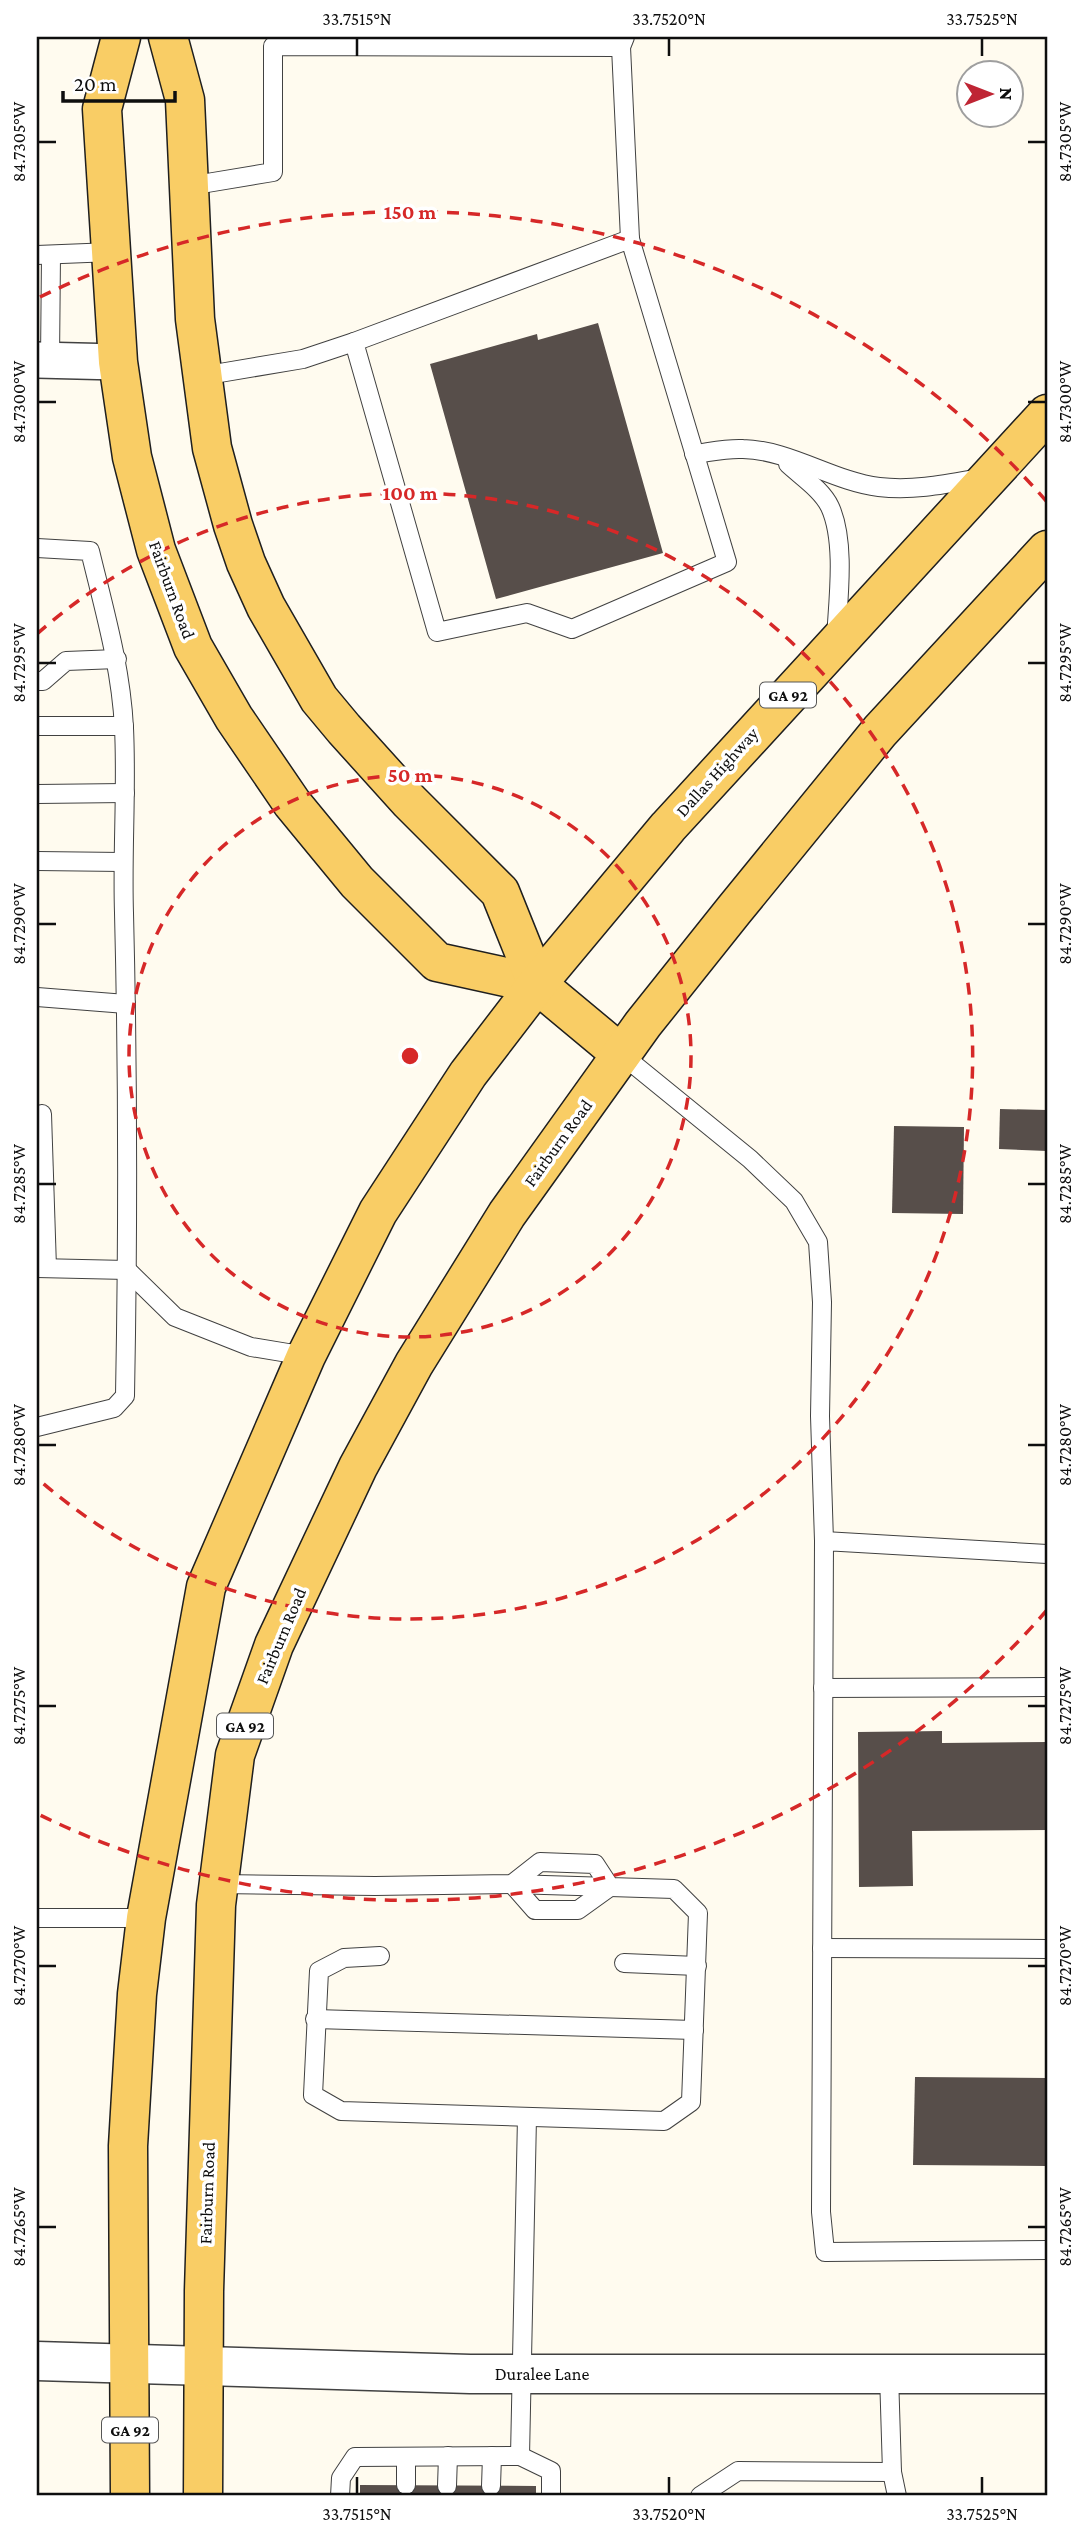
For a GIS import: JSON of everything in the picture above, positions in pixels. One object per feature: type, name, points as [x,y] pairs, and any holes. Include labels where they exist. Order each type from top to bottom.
[{"type":"main road","name":"Fairburn Road","points":[[121,37],[102,109],[118,362],[132,457],[152,537],[193,647],[234,718],[292,803],[357,882],[437,962],[537,984],[621,1054],[507,1214],[414,1364],[358,1467],[274,1644],[235,1755],[216,1905],[204,2291],[203,2496]]},
{"type":"main road","name":"Fairburn Road","points":[[168,37],[185,100],[195,319],[212,448],[246,563],[278,629],[319,699],[409,801],[500,892],[537,984]]},
{"type":"main road","name":"Dallas Highway","points":[[537,984],[668,827],[1047,414]]},
{"type":"main road","name":"GA 92","points":[[621,1054],[880,731],[1047,550]]},
{"type":"main road","name":"GA 92","points":[[130,2496],[128,2146],[136,1994],[146,1918],[206,1587],[306,1356],[378,1212],[468,1074],[537,984]]},
{"type":"street","points":[[44,360],[118,362]]},
{"type":"street","name":"Duralee Lane","points":[[37,2361],[520,2374],[1047,2374]]},
{"type":"lane","points":[[189,187],[273,172],[272,46],[623,42],[629,239],[727,562],[572,629],[527,613],[437,632],[354,342]]},
{"type":"lane","points":[[202,376],[303,359],[629,239]]},
{"type":"lane","points":[[44,360],[44,255],[111,252]]},
{"type":"lane","points":[[694,454],[743,449],[777,455],[821,472],[877,487],[918,488],[988,477]]},
{"type":"lane","points":[[777,455],[817,489],[830,508],[838,544],[835,642]]},
{"type":"lane","points":[[37,548],[90,551],[117,659],[124,726],[122,862],[126,1004],[127,1270],[125,1396],[114,1408],[37,1427]]},
{"type":"lane","points":[[37,681],[43,681],[66,661],[117,659]]},
{"type":"lane","points":[[37,726],[124,726]]},
{"type":"lane","points":[[37,793],[125,793]]},
{"type":"lane","points":[[37,861],[122,862]]},
{"type":"lane","points":[[37,997],[126,1004]]},
{"type":"lane","points":[[621,1054],[750,1159],[794,1201],[818,1242],[822,1302],[820,1416],[824,1541],[821,2212],[825,2252],[1047,2250]]},
{"type":"lane","points":[[42,1114],[42,1268],[127,1270],[175,1317],[251,1347],[306,1356]]},
{"type":"lane","points":[[824,1541],[1047,1554]]},
{"type":"lane","points":[[823,1688],[1047,1687]]},
{"type":"lane","points":[[219,1884],[512,1884],[540,1862],[595,1864],[610,1888]]},
{"type":"lane","points":[[380,1956],[344,1958],[319,1971],[313,2095],[341,2111],[664,2121],[691,2102],[698,1913],[674,1889],[610,1888],[578,1910],[535,1910],[512,1884]]},
{"type":"lane","points":[[37,1918],[146,1918]]},
{"type":"lane","points":[[822,1948],[1047,1949]]},
{"type":"lane","points":[[624,1963],[697,1966]]},
{"type":"lane","points":[[315,2019],[694,2030]]},
{"type":"lane","points":[[520,2456],[527,2117]]},
{"type":"lane","points":[[889,2374],[892,2472],[897,2496]]},
{"type":"lane","points":[[447,2486],[448,2456]]},
{"type":"lane","points":[[491,2486],[492,2456]]},
{"type":"lane","points":[[341,2496],[341,2478],[355,2457],[520,2456],[551,2471],[551,2496]]},
{"type":"lane","points":[[406,2457],[406,2485]]},
{"type":"lane","points":[[700,2496],[738,2471],[892,2472]]},
{"type":"building","points":[[598,323],[663,553],[496,599],[430,364],[537,334],[538,340]]},
{"type":"building","points":[[1000,1109],[1047,1110],[1047,1151],[999,1149]]},
{"type":"building","points":[[894,1126],[964,1127],[963,1214],[892,1213]]},
{"type":"building","points":[[942,1731],[942,1743],[1047,1742],[1047,1830],[912,1831],[913,1886],[859,1887],[858,1732]]},
{"type":"building","points":[[915,2077],[1047,2078],[1047,2166],[913,2165]]},
{"type":"building","points":[[360,2485],[536,2486],[536,2496],[360,2496]]}]
